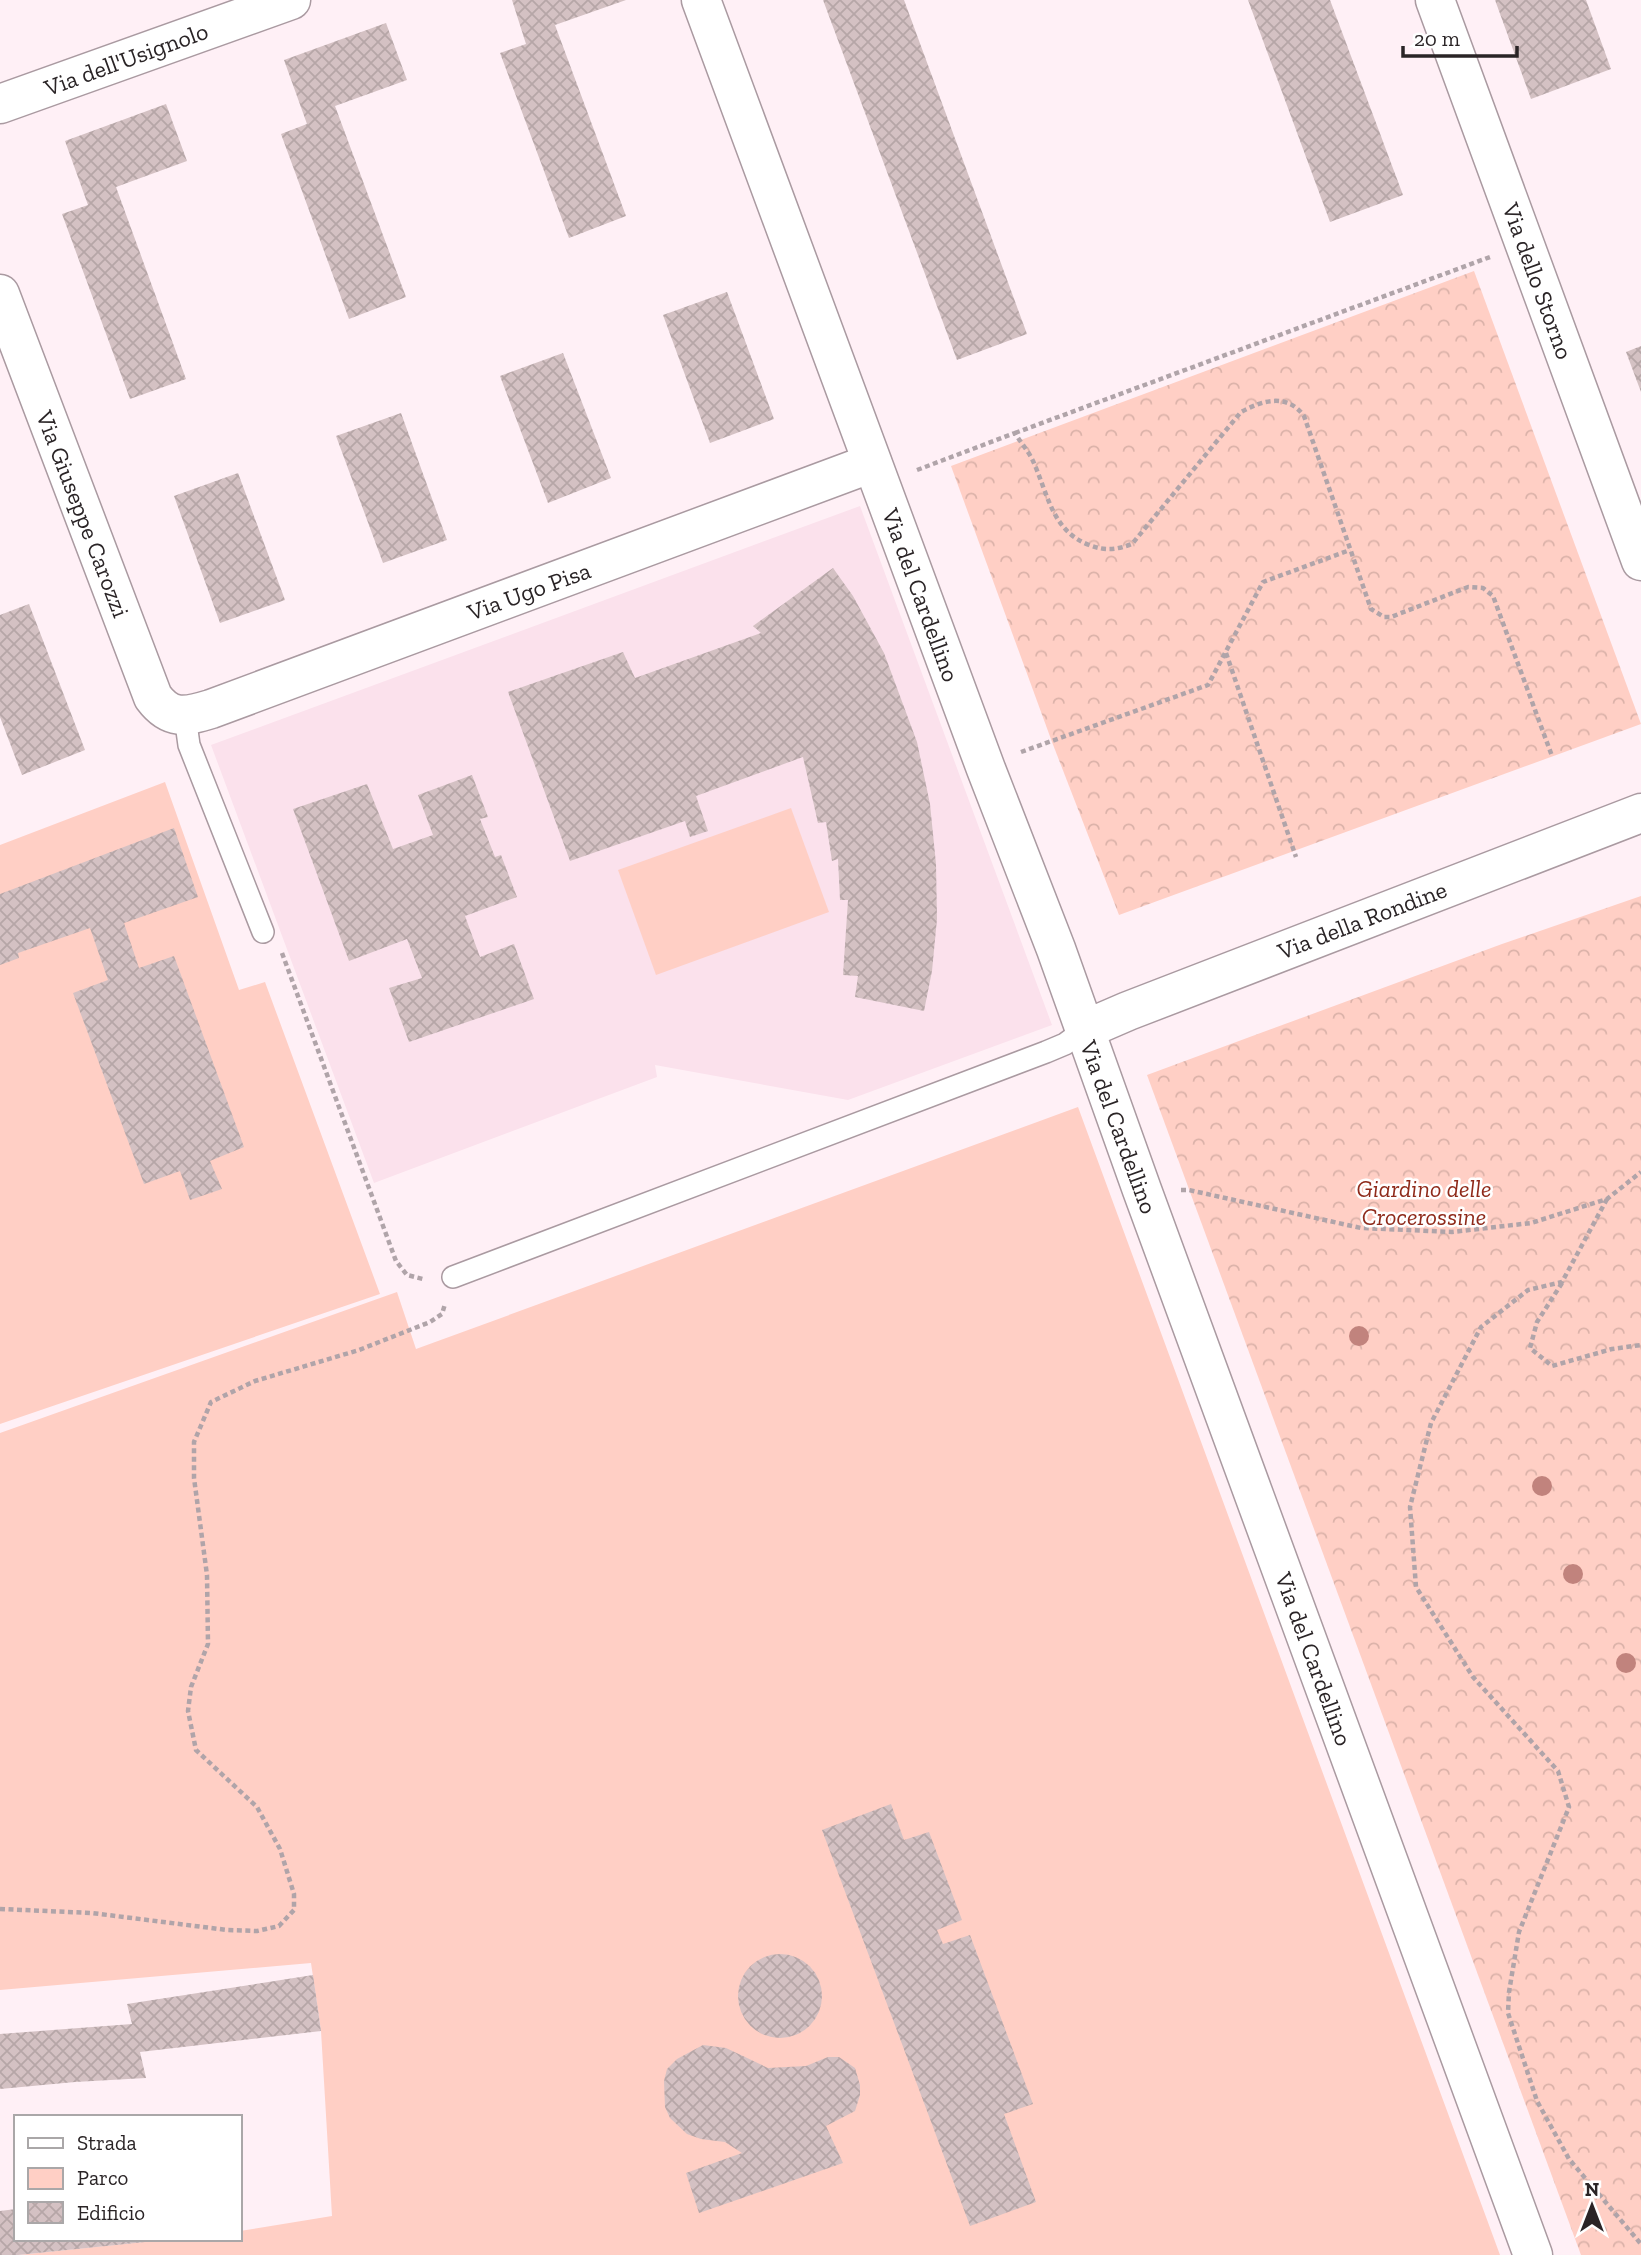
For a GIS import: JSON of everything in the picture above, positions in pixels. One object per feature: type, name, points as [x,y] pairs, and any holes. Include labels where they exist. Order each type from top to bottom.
[{"type":"street","name":"Via dell'Usignolo","points":[[0,104],[291,0]]},
{"type":"street","name":"Via del Cardellino","points":[[701,0],[986,769],[1056,949],[1534,2255]]},
{"type":"street","name":"Via dello Storno","points":[[1435,0],[1641,561]]},
{"type":"street","name":"Via Giuseppe Carozzi","points":[[0,293],[153,697],[160,707],[171,714],[185,716]]},
{"type":"street","name":"Via Ugo Pisa","points":[[185,716],[211,709],[872,463]]},
{"type":"street","name":"Via della Rondine","points":[[1084,1030],[1641,813]]},
{"type":"lane","points":[[185,716],[187,740],[263,932]]},
{"type":"lane","points":[[453,1277],[1046,1052],[1065,1044],[1084,1030]]},
{"type":"path","points":[[916,470],[1500,253]]},
{"type":"path","points":[[1016,433],[1032,459],[1054,516],[1065,530],[1079,541],[1100,549],[1117,550],[1132,544],[1241,412],[1262,403],[1285,401],[1297,407],[1304,416],[1371,609],[1384,617],[1391,617],[1468,587],[1483,589],[1493,596],[1552,755]]},
{"type":"path","points":[[986,769],[1014,754],[1208,685],[1263,582],[1350,550]]},
{"type":"path","points":[[1226,652],[1296,858]]},
{"type":"path","points":[[0,1909],[92,1913],[227,1930],[257,1931],[279,1926],[294,1910],[294,1894],[279,1849],[257,1807],[196,1750],[188,1711],[191,1687],[208,1644],[207,1575],[194,1478],[194,1442],[211,1402],[255,1381],[359,1350],[430,1322],[442,1314],[453,1277],[425,1280],[407,1275],[396,1261],[283,955],[263,932]]},
{"type":"path","points":[[1142,1190],[1189,1190],[1361,1228],[1452,1232],[1531,1223],[1607,1199],[1641,1172]]},
{"type":"path","points":[[1607,1199],[1537,1322],[1530,1348],[1552,1366],[1612,1349],[1641,1345]]},
{"type":"path","points":[[1562,1282],[1528,1290],[1481,1327],[1431,1423],[1410,1507],[1416,1587],[1473,1677],[1558,1771],[1569,1807],[1519,1931],[1508,1992],[1508,2013],[1537,2101],[1569,2159],[1641,2245]]},
{"type":"shaded area","points":[[860,506],[1052,1025],[848,1100],[655,1065],[657,1077],[374,1183],[211,745]]},
{"type":"green space","points":[[1474,271],[1641,724],[1119,915],[1052,742],[951,466]]},
{"type":"green space","points":[[165,782],[239,990],[265,982],[380,1294],[0,1424],[0,845]]},
{"type":"green space","points":[[791,808],[829,912],[656,975],[618,870]]},
{"type":"green space","name":"Giardino delle Crocerossine","points":[[1641,896],[1641,2255],[1581,2255],[1147,1075],[1502,944]]},
{"type":"green space","points":[[1078,1107],[1500,2255],[18,2255],[153,2241],[242,2241],[242,2231],[332,2216],[321,2031],[311,1963],[0,1990],[0,1433],[397,1292],[416,1349]]},
{"type":"building","points":[[512,0],[626,0],[555,25],[626,216],[569,238],[500,53],[526,44]]},
{"type":"building","points":[[823,0],[904,0],[1027,334],[957,360]]},
{"type":"building","points":[[1248,0],[1330,0],[1403,195],[1330,222]]},
{"type":"building","points":[[1495,0],[1586,0],[1611,69],[1531,99]]},
{"type":"building","points":[[386,23],[407,80],[335,106],[406,297],[349,319],[281,134],[307,124],[284,60]]},
{"type":"building","points":[[166,104],[187,161],[116,187],[186,379],[130,399],[62,214],[88,205],[65,141]]},
{"type":"building","points":[[727,292],[774,419],[710,443],[663,315]]},
{"type":"building","points":[[1641,346],[1641,392],[1626,352]]},
{"type":"building","points":[[563,353],[611,478],[548,503],[500,376]]},
{"type":"building","points":[[401,413],[447,540],[383,563],[336,436]]},
{"type":"building","points":[[238,473],[285,600],[220,623],[174,496]]},
{"type":"building","points":[[833,568],[853,596],[884,653],[917,742],[930,804],[936,864],[937,919],[932,971],[924,1011],[855,997],[858,976],[843,975],[848,900],[840,900],[838,859],[832,861],[826,822],[818,823],[803,757],[696,796],[708,831],[690,837],[685,821],[570,861],[508,692],[623,652],[635,678],[761,633],[753,626]]},
{"type":"building","points":[[29,604],[85,750],[22,775],[0,717],[0,615]]},
{"type":"building","points":[[472,775],[488,817],[480,819],[495,857],[501,855],[517,897],[465,916],[480,957],[514,944],[534,999],[409,1042],[389,988],[422,978],[407,939],[349,961],[293,809],[367,784],[393,849],[433,835],[418,795]]},
{"type":"building","points":[[174,828],[198,897],[124,923],[139,968],[174,956],[244,1147],[210,1161],[222,1189],[190,1200],[180,1171],[144,1184],[73,993],[108,980],[90,928],[18,953],[19,958],[0,965],[0,894]]},
{"type":"building","points":[[891,1804],[904,1840],[929,1832],[962,1920],[937,1930],[943,1944],[970,1935],[1033,2104],[1004,2114],[1036,2202],[970,2226],[822,1830]]},
{"type":"building","points":[[780,1954],[796,1957],[810,1966],[819,1980],[822,1996],[819,2012],[810,2026],[796,2035],[780,2038],[764,2035],[750,2026],[741,2012],[738,1996],[741,1980],[750,1966],[764,1957]]},
{"type":"building","points":[[313,1975],[321,2031],[140,2052],[146,2078],[0,2089],[0,2034],[132,2024],[127,2004]]},
{"type":"building","points":[[703,2045],[726,2048],[768,2068],[806,2066],[828,2057],[839,2057],[855,2068],[860,2095],[855,2111],[826,2126],[843,2163],[699,2213],[686,2173],[742,2153],[725,2142],[687,2134],[670,2118],[665,2107],[664,2081],[667,2069],[677,2059]]},
{"type":"building","points":[[14,2209],[14,2241],[155,2241],[0,2255],[0,2211]]}]
